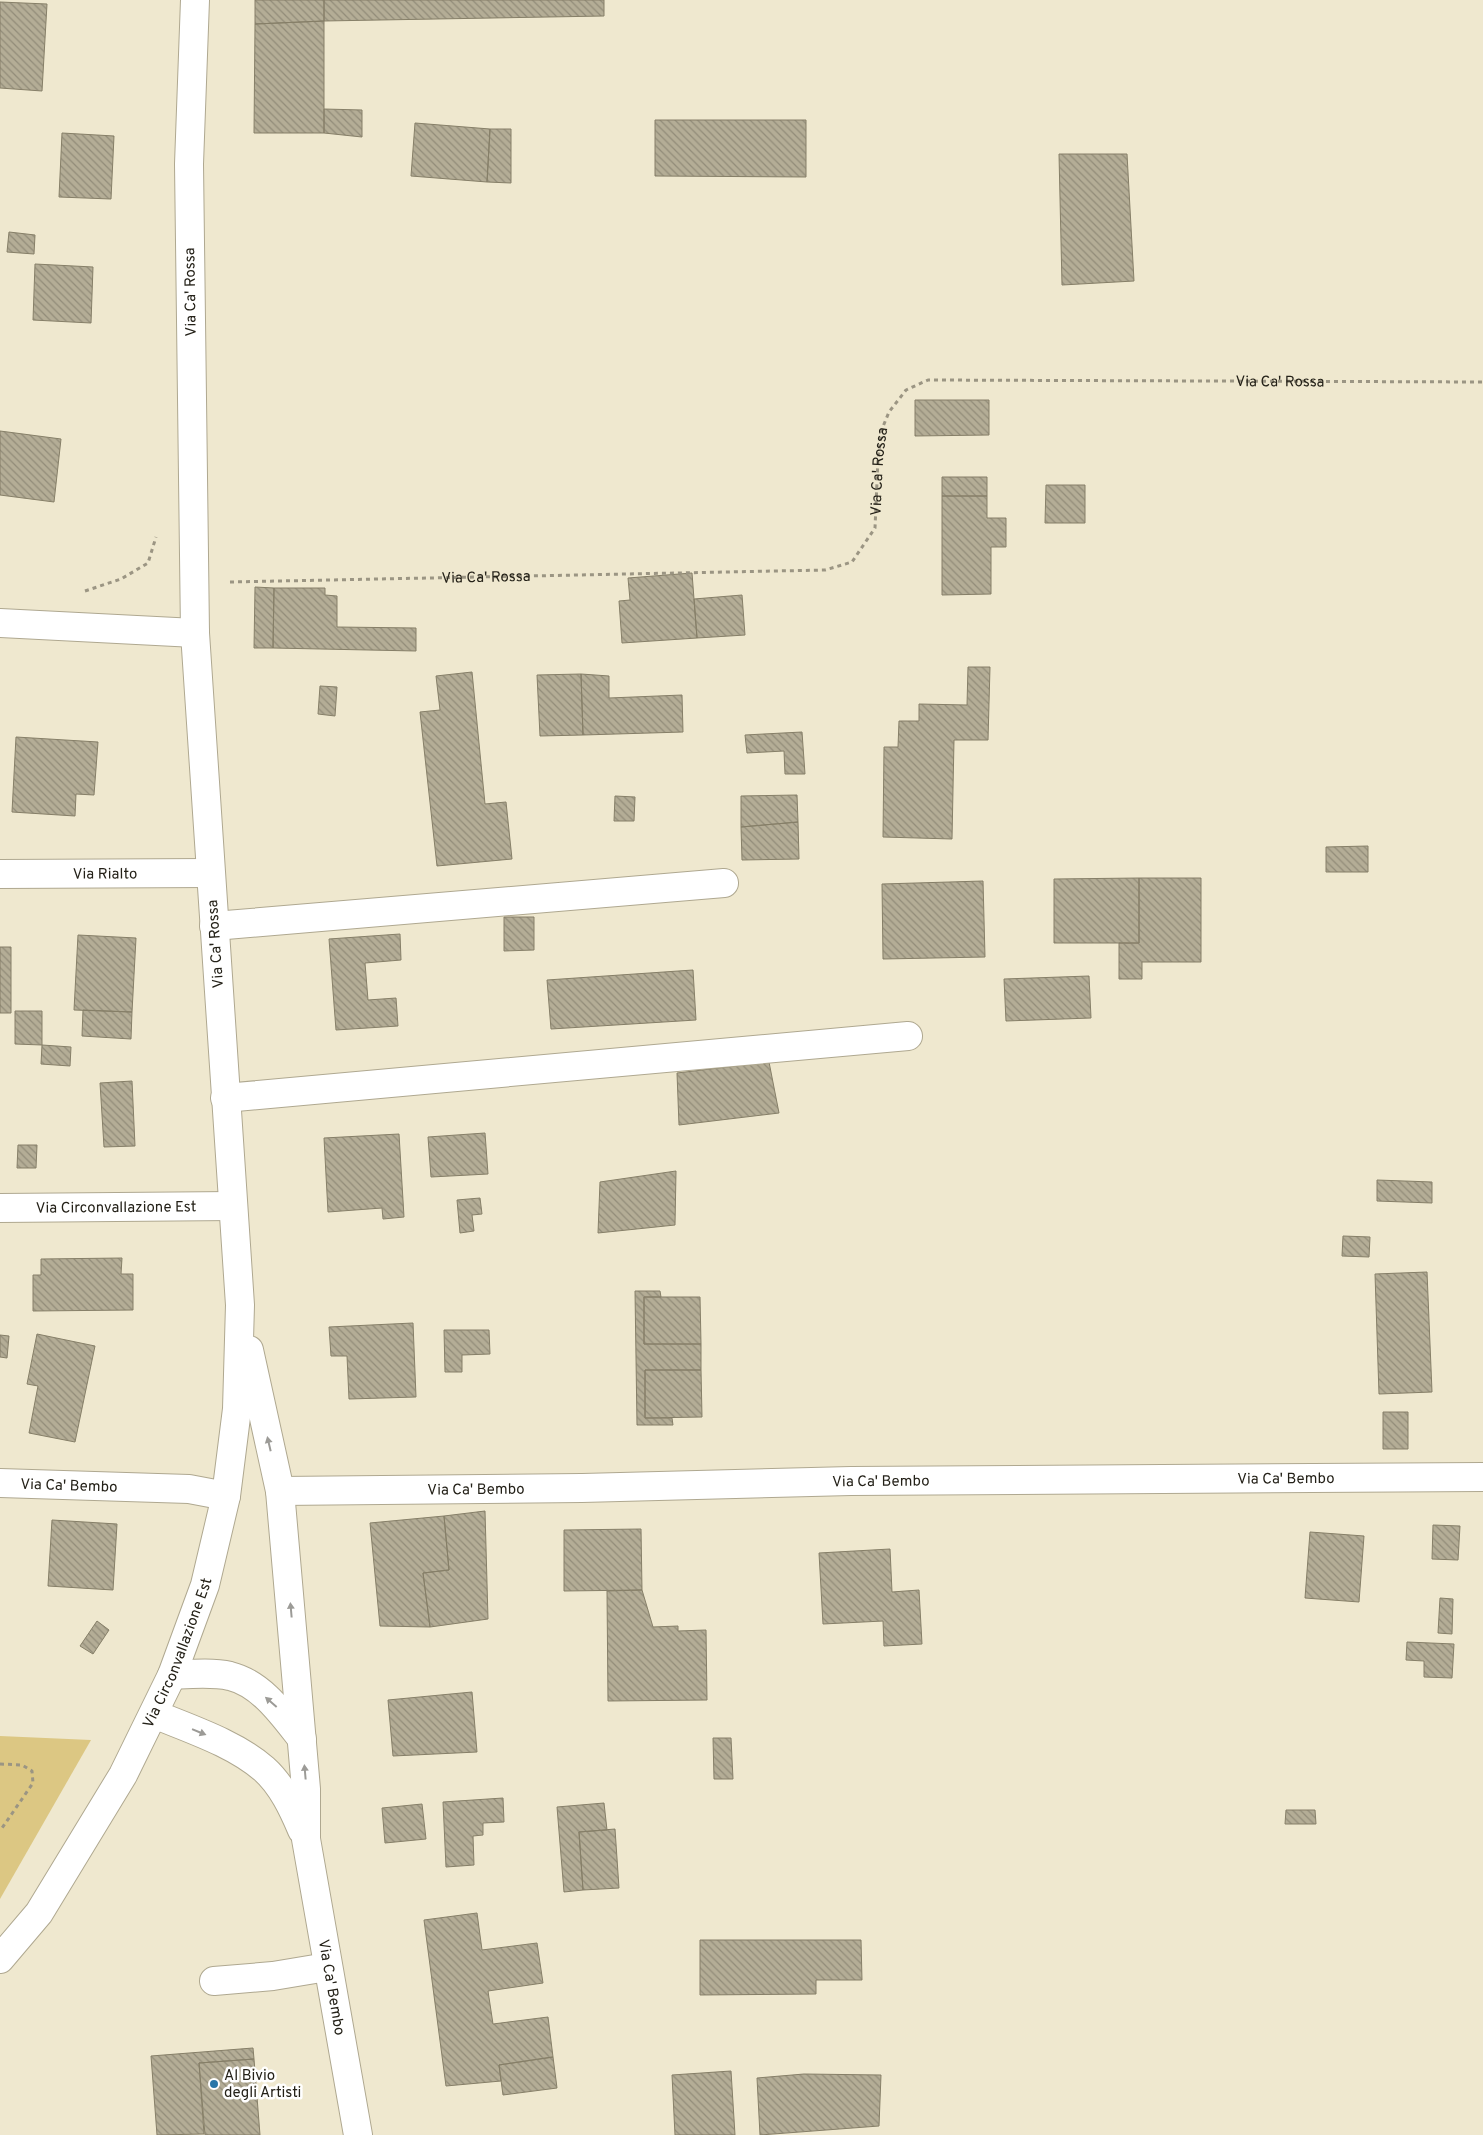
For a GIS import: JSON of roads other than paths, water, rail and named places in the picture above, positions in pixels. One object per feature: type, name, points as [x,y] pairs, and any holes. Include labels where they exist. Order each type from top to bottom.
[{"type":"street","name":"Via Ca' Rossa","points":[[195,0],[189,164],[195,633],[240,1305]]},
{"type":"street","points":[[0,623],[195,633]]},
{"type":"street","name":"Via Rialto","points":[[0,874],[210,873]]},
{"type":"street","points":[[214,926],[724,883]]},
{"type":"street","points":[[225,1098],[908,1036]]},
{"type":"street","name":"Via Circonvallazione Est","points":[[0,1208],[233,1206]]},
{"type":"street","name":"Via Circonvallazione Est","points":[[0,1960],[39,1913],[123,1775],[172,1675],[205,1585],[226,1496],[237,1409],[240,1305]]},
{"type":"street","name":"Via Ca' Bembo","points":[[240,1305],[280,1491],[306,1790],[306,1838],[327,1967],[358,2135]]},
{"type":"street","name":"Via Ca' Bembo","points":[[280,1491],[582,1488],[851,1481],[1483,1477]]},
{"type":"street","name":"Via Ca' Bembo","points":[[0,1483],[189,1489],[226,1496]]},
{"type":"street","points":[[172,1675],[231,1677],[252,1686],[275,1704],[302,1739]]},
{"type":"street","name":"Via Ca' Bembo","points":[[154,1714],[220,1740],[264,1769],[290,1801],[306,1838]]},
{"type":"street","points":[[214,1981],[273,1976],[327,1967]]},
{"type":"place","name":"Al Bivio degli Artisti","points":[[214,2084]]}]
